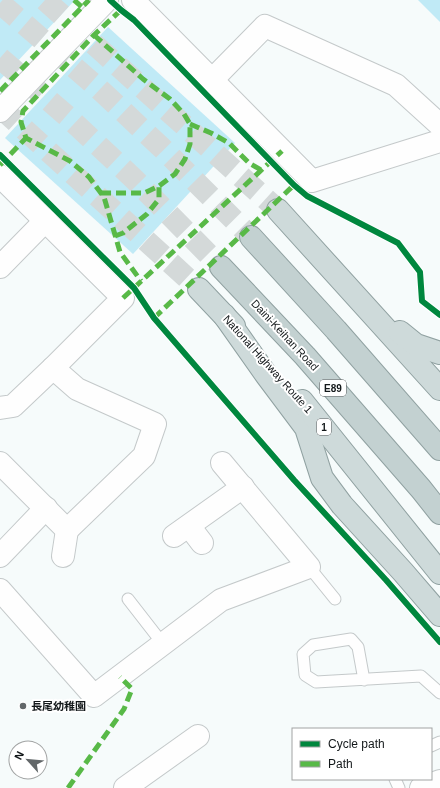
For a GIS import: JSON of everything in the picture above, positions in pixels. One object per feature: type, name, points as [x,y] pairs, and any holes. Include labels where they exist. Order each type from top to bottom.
[{"type":"highway","points":[[278,210],[440,389]]},
{"type":"highway","points":[[251,237],[336,330],[440,449]]},
{"type":"highway","name":"Daini-Keihan Road","points":[[221,267],[305,356],[440,514]]},
{"type":"highway","points":[[339,278],[365,299],[416,345],[440,353]]},
{"type":"highway","name":"National Highway Route 1","points":[[199,289],[310,410],[440,573]]},
{"type":"highway","points":[[224,315],[306,428],[322,478],[342,505],[440,615]]},
{"type":"street","points":[[0,111],[107,0]]},
{"type":"street","points":[[133,0],[312,181],[440,141]]},
{"type":"street","points":[[212,80],[265,26],[396,85],[440,125]]},
{"type":"street","points":[[0,176],[46,220],[122,298],[14,406],[0,408]]},
{"type":"street","points":[[0,267],[46,220]]},
{"type":"street","points":[[53,368],[77,389],[155,424],[144,456],[67,530],[63,556]]},
{"type":"street","points":[[0,463],[67,530]]},
{"type":"street","points":[[0,590],[94,696],[221,600],[309,567],[222,463]]},
{"type":"street","points":[[202,543],[182,531],[243,487]]},
{"type":"street","points":[[0,556],[46,508]]},
{"type":"street","points":[[125,788],[198,736]]},
{"type":"street","points":[[421,788],[440,781]]},
{"type":"lane","points":[[309,567],[334,599]]},
{"type":"lane","points":[[128,599],[163,644]]},
{"type":"lane","points":[[364,680],[358,647],[351,639],[313,645],[303,654],[305,675],[316,682],[364,680],[421,676],[440,693]]},
{"type":"shaded area","points":[[0,0],[75,0],[0,80]]},
{"type":"shaded area","points":[[418,0],[440,0],[440,22]]},
{"type":"shaded area","points":[[108,27],[235,143],[133,254],[5,138]]},
{"type":"tunnel","points":[[45,0],[278,210]]},
{"type":"tunnel","points":[[0,3],[97,87],[162,148],[251,237]]},
{"type":"tunnel","points":[[0,58],[68,117],[134,179],[221,267]]},
{"type":"tunnel","points":[[0,107],[199,289]]},
{"type":"marked path","points":[[74,0],[82,7]]},
{"type":"marked path","points":[[0,91],[89,0]]},
{"type":"marked path","points":[[121,10],[94,35],[23,111],[21,122],[26,138],[70,161],[89,177],[104,197],[120,252],[141,281]]},
{"type":"marked path","points":[[94,35],[143,79],[170,99],[184,114],[190,124],[190,144],[185,159],[175,174],[159,186],[144,193],[101,193]]},
{"type":"marked path","points":[[190,124],[229,143],[249,163],[261,170]]},
{"type":"marked path","points":[[0,165],[26,138]]},
{"type":"marked path","points":[[123,298],[282,151]]},
{"type":"marked path","points":[[154,318],[294,185]]},
{"type":"marked path","points":[[115,236],[123,233],[147,214],[159,199],[159,186]]},
{"type":"marked path","points":[[68,788],[124,709],[132,689],[120,677]]},
{"type":"cycle path","points":[[110,0],[134,20],[294,185],[307,196],[398,243],[420,272],[422,301],[440,315]]},
{"type":"cycle path","points":[[0,155],[134,288],[154,318],[294,480],[386,580],[440,642]]},
{"type":"place","name":"長尾幼稚園","points":[[23,706]]}]
